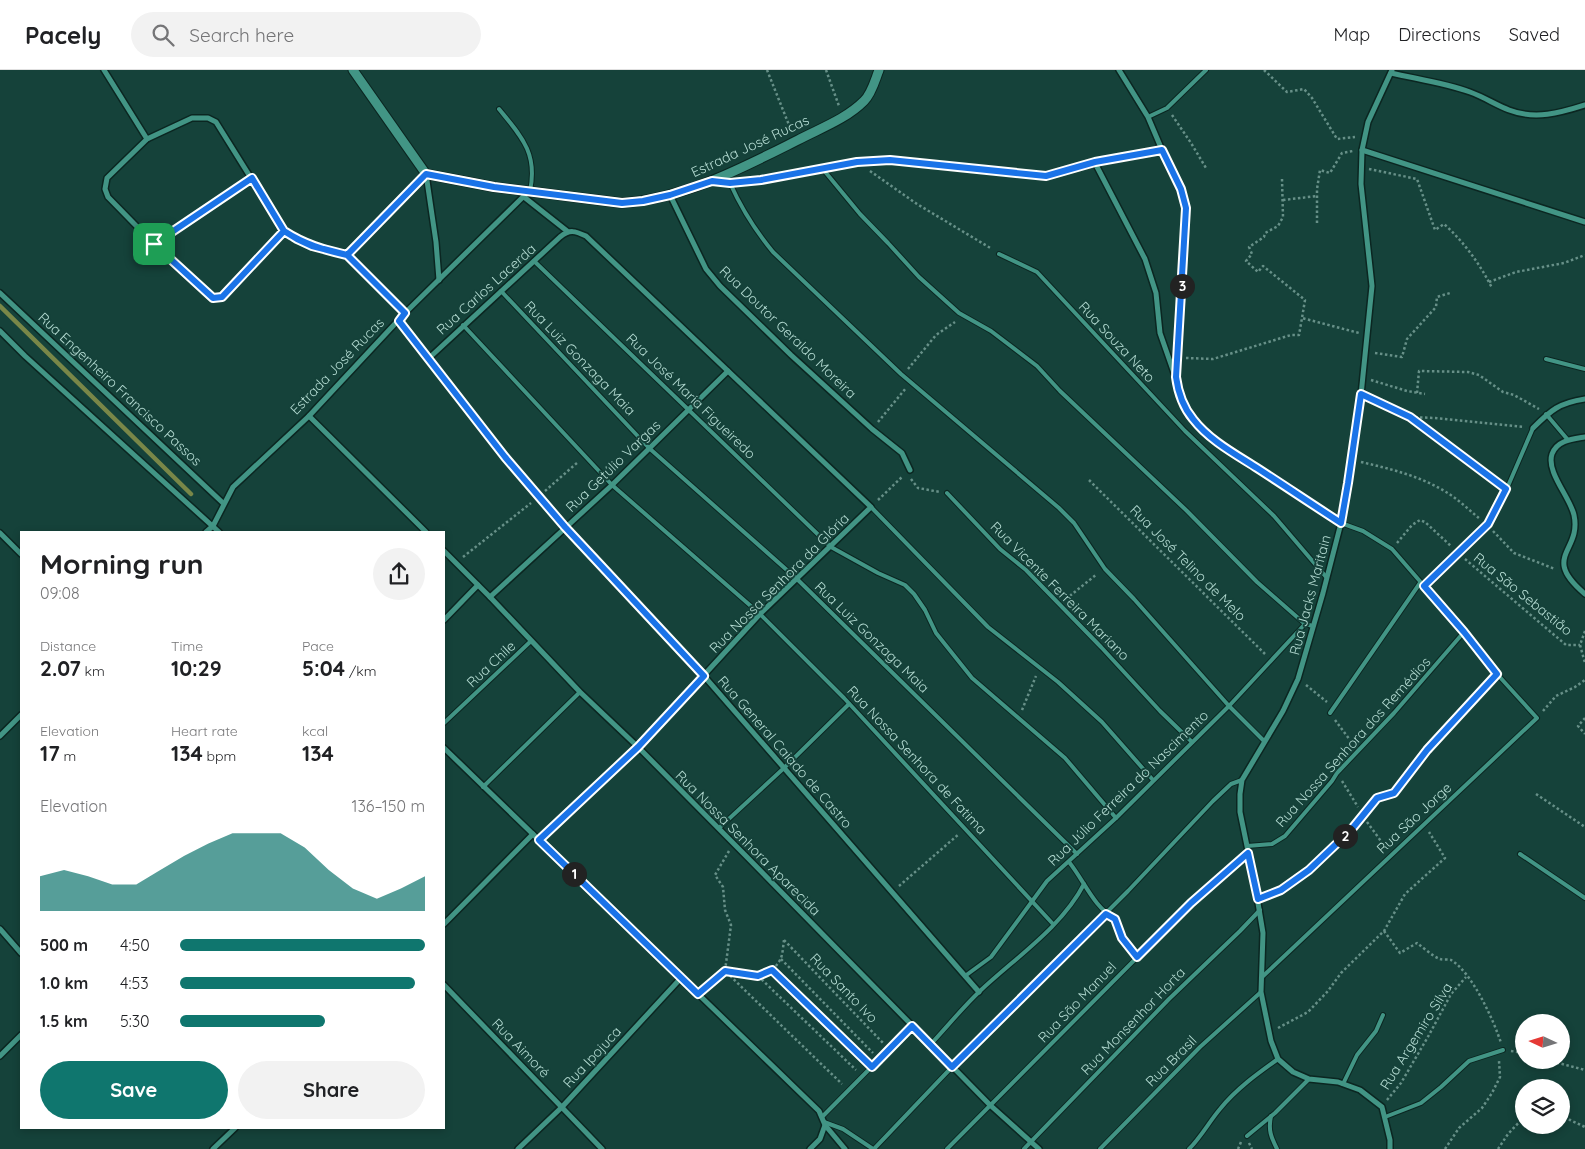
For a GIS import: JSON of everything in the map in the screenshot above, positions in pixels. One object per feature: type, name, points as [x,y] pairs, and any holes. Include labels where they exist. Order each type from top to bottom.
[{"type":"street","points":[[104,70],[147,139]]},
{"type":"street","points":[[354,70],[426,174],[436,242],[439,280]]},
{"type":"street","name":"Estrada José Rucas","points":[[207,531],[212,526],[233,487],[309,416],[405,313],[527,194],[622,203],[670,195],[712,181],[843,117],[866,99],[879,70]]},
{"type":"street","name":"Rua Jacks Maritain","points":[[1119,70],[1148,117],[1181,189],[1186,208],[1176,377],[1182,402],[1193,420],[1206,433],[1230,451],[1341,523],[1298,679],[1283,711],[1242,780],[1240,794],[1240,812],[1263,933],[1261,992],[1269,1032],[1278,1059]]},
{"type":"street","points":[[1341,523],[1361,394],[1372,286],[1363,210],[1362,150],[1368,122],[1391,71],[1470,92],[1511,111],[1526,114],[1542,116],[1556,114],[1585,105]]},
{"type":"street","points":[[284,231],[222,297],[213,298],[154,244],[108,197],[105,189],[107,178],[147,139],[192,118],[208,118],[216,122],[284,231],[312,246],[347,255],[405,313]]},
{"type":"street","points":[[712,181],[730,183],[761,180],[857,162],[890,160],[1046,176],[1095,162],[1162,150]]},
{"type":"street","points":[[1362,150],[1585,222]]},
{"type":"street","points":[[1095,162],[1144,259],[1156,293],[1160,333],[1176,377]]},
{"type":"street","points":[[426,174],[527,194],[567,231],[576,231],[586,236],[871,507]]},
{"type":"street","points":[[347,255],[426,174]]},
{"type":"street","points":[[154,244],[252,178]]},
{"type":"street","name":"Rua Doutor Geraldo Moreira","points":[[670,195],[706,269],[720,286],[791,355],[872,429],[902,453],[910,470]]},
{"type":"street","name":"Rua Carlos Lacerda","points":[[428,359],[567,231]]},
{"type":"street","name":"Rua Engenheiro Francisco Passos","points":[[0,293],[223,503]]},
{"type":"street","name":"Rua General Caiado de Castro","points":[[399,321],[505,457],[565,527],[704,676],[979,992]]},
{"type":"street","points":[[0,330],[25,356],[218,531]]},
{"type":"street","name":"Rua Getúlio Vargas","points":[[490,596],[612,485],[728,371]]},
{"type":"street","points":[[1533,428],[1546,414],[1558,405],[1585,399]]},
{"type":"street","points":[[309,416],[425,531]]},
{"type":"street","points":[[1585,438],[1568,440],[1561,443],[1551,456],[1554,472],[1570,502],[1574,516],[1572,538],[1563,566],[1574,585],[1585,594]]},
{"type":"street","name":"Rua Nossa Senhora da Glória","points":[[539,840],[638,747],[760,614],[871,507]]},
{"type":"street","points":[[0,533],[20,553]]},
{"type":"street","name":"Rua Nossa Senhora Aparecida","points":[[445,552],[490,596],[580,692],[719,828],[930,1045],[990,1105],[1039,1149]]},
{"type":"street","points":[[445,619],[478,585]]},
{"type":"street","points":[[0,736],[20,716]]},
{"type":"street","points":[[445,749],[698,994],[824,1121],[846,1149]]},
{"type":"street","points":[[445,923],[532,834]]},
{"type":"street","points":[[0,929],[20,952]]},
{"type":"street","name":"Rua Ipojuca","points":[[518,1149],[562,1107],[681,978]]},
{"type":"street","name":"Rua Aimoré","points":[[445,986],[602,1149]]},
{"type":"street","points":[[0,1056],[20,1036]]},
{"type":"street","points":[[1278,1059],[1293,1072],[1309,1078],[1343,1084],[1360,1090],[1382,1107],[1390,1140],[1390,1149]]},
{"type":"street","points":[[810,1149],[820,1139],[824,1121]]},
{"type":"street","points":[[213,1149],[234,1129]]},
{"type":"lane","points":[[1148,117],[1166,108],[1206,70]]},
{"type":"lane","points":[[499,109],[521,136],[528,148],[532,171],[527,194]]},
{"type":"lane","points":[[822,168],[860,214],[919,277],[958,312],[1010,344],[1037,366],[1060,391],[1187,511],[1257,582],[1305,624],[1313,626]]},
{"type":"lane","points":[[730,183],[742,210],[755,231],[773,252],[903,376],[1059,508],[1074,523],[1104,569],[1134,598],[1229,706],[1264,741]]},
{"type":"lane","name":"Rua Souza Neto","points":[[999,254],[1037,272],[1185,431],[1274,516],[1327,578]]},
{"type":"lane","name":"Rua José Maria Figueiredo","points":[[534,261],[689,409],[830,548],[878,573],[905,584],[925,610],[936,633],[972,678],[1065,758],[1116,818]]},
{"type":"lane","name":"Rua Luiz Gonzaga Maia","points":[[500,291],[649,448],[797,579],[1077,854]]},
{"type":"lane","name":"Rua Nossa Senhora de Fatima","points":[[463,325],[612,485],[760,614],[849,704],[1054,924]]},
{"type":"lane","points":[[1546,359],[1585,369]]},
{"type":"lane","points":[[1546,414],[1568,440]]},
{"type":"lane","points":[[1330,713],[1422,585],[1488,524],[1533,428]]},
{"type":"lane","name":"Rua Vicente Ferreira Mariano","points":[[947,493],[1000,549],[1026,570],[1060,604],[1160,711],[1192,742]]},
{"type":"lane","points":[[871,507],[988,627],[1058,682],[1102,722],[1153,780]]},
{"type":"lane","points":[[1341,523],[1364,531],[1392,549],[1464,632],[1497,674],[1537,718]]},
{"type":"lane","name":"Rua Júlio Ferreira do Nascimento","points":[[965,976],[992,956],[1047,881],[1116,818],[1229,706],[1305,624]]},
{"type":"lane","name":"Rua Nossa Senhora dos Remédios","points":[[1247,846],[1272,844],[1285,836],[1337,773],[1394,713],[1464,632]]},
{"type":"lane","name":"Rua Chile","points":[[445,722],[531,641]]},
{"type":"lane","points":[[1258,899],[1281,890],[1309,870],[1351,830],[1377,798],[1394,793],[1427,750],[1497,674]]},
{"type":"lane","points":[[483,787],[580,692]]},
{"type":"lane","points":[[719,828],[849,704]]},
{"type":"lane","name":"Rua São Jorge","points":[[1261,978],[1537,718]]},
{"type":"lane","points":[[912,1026],[848,1090],[824,1121],[843,1129],[874,1149],[952,1067],[1106,914],[1213,801],[1231,784],[1242,780]]},
{"type":"lane","name":"Rua São Manuel","points":[[947,1149],[1191,903],[1248,853]]},
{"type":"lane","points":[[1520,854],[1585,898]]},
{"type":"lane","points":[[1070,862],[1093,900],[1106,914],[1115,919],[1122,938],[1137,957]]},
{"type":"lane","points":[[930,1045],[979,992],[1029,949],[1054,924],[1084,884]]},
{"type":"lane","name":"Rua Monsenhor Horta","points":[[1024,1149],[1169,999],[1260,910]]},
{"type":"lane","name":"Rua Brasil","points":[[1100,1149],[1200,1047],[1261,992]]},
{"type":"lane","points":[[1343,1084],[1357,1056],[1376,1031],[1383,1015]]},
{"type":"lane","points":[[1385,1117],[1421,1103],[1469,1061],[1503,1050]]},
{"type":"lane","points":[[1189,1149],[1235,1093],[1278,1059]]},
{"type":"lane","points":[[1247,1136],[1271,1116],[1309,1078]]},
{"type":"lane","points":[[1271,1116],[1270,1133],[1277,1149]]},
{"type":"path","points":[[767,70],[796,141]]},
{"type":"path","points":[[826,70],[843,117]]},
{"type":"path","points":[[1264,70],[1286,92],[1304,89],[1312,98],[1337,139],[1364,136]]},
{"type":"path","points":[[1166,108],[1191,142],[1206,168]]},
{"type":"path","points":[[1316,223],[1320,170],[1330,173],[1342,153],[1362,150]]},
{"type":"path","points":[[857,162],[918,204],[999,254]]},
{"type":"path","points":[[1361,167],[1417,179],[1435,230],[1444,224],[1449,229],[1474,257],[1492,288]]},
{"type":"path","points":[[1177,358],[1213,360],[1291,335],[1299,335],[1305,300],[1263,266],[1258,272],[1246,261],[1252,254],[1249,247],[1264,237],[1265,233],[1278,226],[1283,216],[1282,179]]},
{"type":"path","points":[[1283,200],[1317,196]]},
{"type":"path","points":[[1489,282],[1516,272],[1564,263],[1585,255]]},
{"type":"path","points":[[1366,352],[1402,357],[1407,339],[1436,307],[1437,297],[1450,293]]},
{"type":"path","points":[[903,376],[936,334],[964,316]]},
{"type":"path","points":[[1302,318],[1366,335]]},
{"type":"path","points":[[1418,393],[1419,371],[1468,372],[1480,375],[1504,392],[1514,395],[1546,414]]},
{"type":"path","points":[[1363,377],[1425,394]]},
{"type":"path","points":[[872,429],[910,382]]},
{"type":"path","points":[[1361,394],[1410,417],[1506,489]]},
{"type":"path","points":[[1410,417],[1533,428]]},
{"type":"path","points":[[456,562],[539,496],[585,456]]},
{"type":"path","points":[[1352,460],[1401,471],[1448,492],[1488,524],[1514,553],[1554,568],[1565,570]]},
{"type":"path","points":[[871,507],[910,470]]},
{"type":"path","points":[[910,470],[910,477],[918,488],[947,493]]},
{"type":"path","name":"Rua José Telino de Melo","points":[[1089,480],[1272,660]]},
{"type":"path","name":"Rua São Sebastiåo","points":[[1392,549],[1412,526],[1420,520],[1425,522],[1458,553],[1566,645],[1580,645]]},
{"type":"path","points":[[1060,604],[1104,569]]},
{"type":"path","points":[[1585,631],[1580,645],[1585,663]]},
{"type":"path","points":[[1018,718],[1040,668]]},
{"type":"path","points":[[1298,679],[1334,708]]},
{"type":"path","points":[[1537,718],[1556,696],[1585,680]]},
{"type":"path","points":[[1330,713],[1358,751]]},
{"type":"path","points":[[1585,718],[1578,726],[1585,734]]},
{"type":"path","points":[[1536,794],[1585,827]]},
{"type":"path","points":[[1269,1032],[1308,1012],[1328,991],[1341,973],[1384,931],[1405,894],[1445,858],[1424,824]]},
{"type":"path","points":[[893,892],[965,828]]},
{"type":"path","points":[[698,994],[725,971],[731,925],[725,910],[723,888],[715,875],[723,859],[734,844]]},
{"type":"path","points":[[1384,931],[1400,953],[1418,943],[1439,958],[1451,960],[1467,976],[1481,998],[1495,1024],[1503,1050],[1515,1052]]},
{"type":"path","name":"Rua Santo Ivo","points":[[781,959],[784,940],[889,1049]]},
{"type":"path","points":[[725,971],[758,976],[772,970],[781,959],[880,1059]]},
{"type":"path","points":[[772,970],[872,1067]]},
{"type":"path","points":[[725,971],[848,1090]]},
{"type":"path","points":[[758,976],[863,1076]]},
{"type":"path","name":"Rua Argemiro Silva","points":[[1382,1107],[1401,1083],[1430,1035],[1451,994],[1467,976]]},
{"type":"path","points":[[1445,1149],[1459,1128],[1482,1108],[1492,1093],[1500,1077],[1500,1065],[1496,1052]]},
{"type":"path","points":[[1570,1066],[1585,1070]]},
{"type":"path","points":[[1570,1120],[1585,1127]]},
{"type":"path","points":[[1498,1149],[1515,1127]]},
{"type":"waterway","points":[[0,306],[191,494]]},
{"type":"route","points":[[154,244],[213,298],[219,298],[284,231],[297,239],[312,246],[330,251],[347,255],[426,174],[494,187],[622,203],[670,195],[712,181],[730,183],[761,180],[857,162],[890,160],[1046,176],[1095,162],[1162,150],[1181,189],[1186,208],[1176,377],[1182,402],[1193,420],[1206,433],[1230,451],[1341,523],[1361,394],[1410,417],[1506,489],[1488,524],[1424,586],[1497,674],[1427,750],[1394,793],[1377,798],[1351,830],[1309,870],[1281,890],[1258,899],[1248,853],[1191,903],[1137,957],[1122,938],[1115,919],[1106,914],[952,1067],[912,1026],[872,1067],[772,970],[758,976],[725,971],[698,994],[539,840],[638,747],[704,676],[565,527],[505,457],[399,321],[405,313],[347,255],[312,246],[284,231],[252,178],[154,244]]}]
